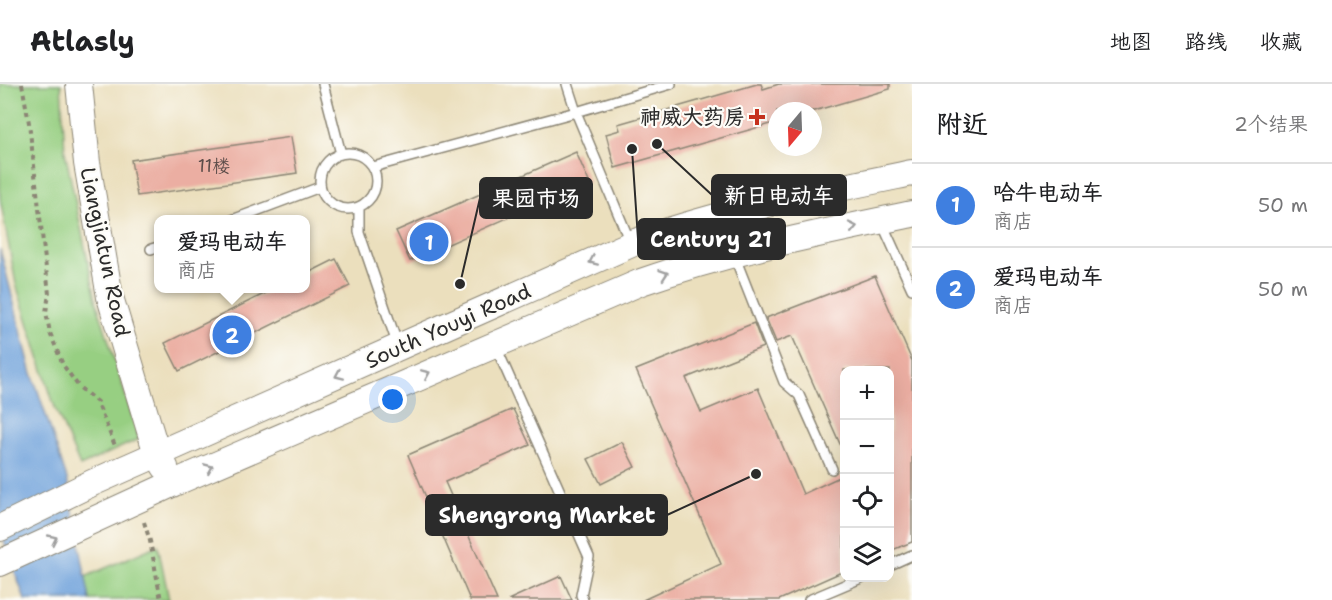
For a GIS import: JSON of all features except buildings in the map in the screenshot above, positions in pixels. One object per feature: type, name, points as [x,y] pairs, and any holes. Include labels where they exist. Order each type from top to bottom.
[{"type":"main road","name":"Liangjiatun Road","points":[[79,84],[87,163],[110,297],[157,454],[174,483]]},
{"type":"main road","name":"South Youyi Road","points":[[0,528],[92,483],[631,244],[689,223],[744,208],[912,173]]},
{"type":"main road","name":"South Youyi Road","points":[[0,563],[174,483],[641,282],[733,253],[912,214]]},
{"type":"lane","points":[[323,84],[340,154]]},
{"type":"lane","points":[[567,84],[576,112],[631,244]]},
{"type":"lane","points":[[373,167],[671,84]]},
{"type":"lane","points":[[340,154],[359,155],[373,167],[376,176],[373,195],[359,208],[340,209],[325,198],[320,187],[321,172],[326,164],[340,154]]},
{"type":"lane","points":[[243,215],[320,187]]},
{"type":"lane","points":[[359,208],[359,232],[399,348]]},
{"type":"lane","points":[[881,221],[912,289]]},
{"type":"lane","points":[[733,253],[784,382],[799,395],[832,469]]},
{"type":"lane","points":[[495,344],[589,557],[581,595],[584,600]]},
{"type":"lane","points":[[894,563],[912,555]]},
{"type":"lane","points":[[809,600],[852,582]]},
{"type":"path","points":[[22,84],[28,113],[49,294],[46,312],[50,333],[63,365],[79,387],[97,402],[108,424],[124,469]]},
{"type":"path","points":[[142,517],[150,541],[161,600]]},
{"type":"green space","points":[[0,84],[61,84],[65,152],[96,300],[139,439],[80,466],[54,405],[16,284],[0,199]]},
{"type":"green space","points":[[158,545],[169,600],[90,600],[85,577]]},
{"type":"water","points":[[0,249],[31,370],[67,479],[90,600],[25,600],[0,530]]},
{"type":"place","name":"神威大药房","points":[[757,117]]},
{"type":"place","name":"新日电动车","points":[[657,144]]},
{"type":"place","name":"Century 21","points":[[632,149]]},
{"type":"place","name":"哈牛电动车","points":[[429,242]]},
{"type":"place","name":"果园市场","points":[[460,284]]},
{"type":"place","name":"爱玛电动车","points":[[232,335]]},
{"type":"place","name":"Shengrong Market","points":[[756,474]]}]
